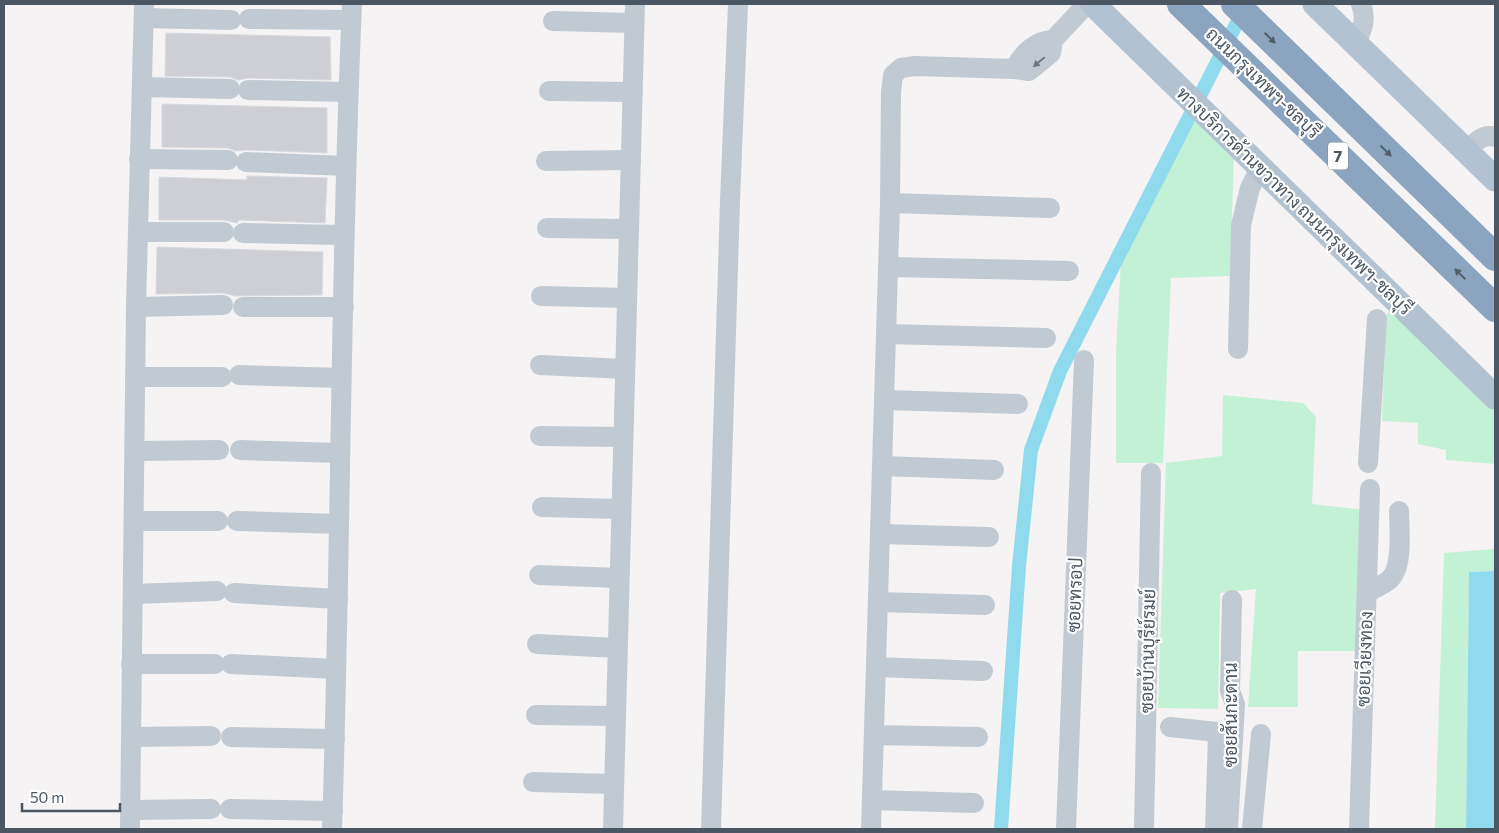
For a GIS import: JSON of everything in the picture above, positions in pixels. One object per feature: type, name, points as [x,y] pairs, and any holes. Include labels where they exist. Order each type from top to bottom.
[{"type":"highway","name":"ถนนกรุงเทพฯ-ชลบุรี","points":[[1181,4],[1495,308]]},
{"type":"highway","name":"7","points":[[1235,4],[1495,257]]},
{"type":"main road","name":"ทางบริการด้านขวาทาง ถนนกรุงเทพฯ-ชลบุรี","points":[[1093,4],[1495,397]]},
{"type":"main road","points":[[1315,4],[1495,180]]},
{"type":"street","points":[[710,829],[738,4]]},
{"type":"street","points":[[871,829],[889,267],[891,92],[893,75],[901,68],[915,66],[1014,69],[1019,58],[1042,40],[1053,40],[1087,4]]},
{"type":"street","points":[[1356,44],[1364,24],[1364,12],[1361,4]]},
{"type":"street","points":[[144,11],[240,19],[352,12],[344,235],[333,820],[220,809],[130,820],[136,308],[144,11]]},
{"type":"street","points":[[553,21],[635,13],[612,829]]},
{"type":"street","points":[[142,87],[348,92]]},
{"type":"street","points":[[548,91],[633,92]]},
{"type":"street","points":[[1467,151],[1478,140],[1486,136],[1495,137]]},
{"type":"street","points":[[139,159],[346,166]]},
{"type":"street","points":[[546,161],[631,160]]},
{"type":"street","points":[[1238,349],[1241,225],[1250,188],[1260,168]]},
{"type":"street","points":[[890,203],[1050,208]]},
{"type":"street","points":[[547,228],[630,229]]},
{"type":"street","points":[[138,232],[344,235]]},
{"type":"street","points":[[889,267],[1069,271]]},
{"type":"street","points":[[541,296],[627,298]]},
{"type":"street","points":[[136,308],[233,306],[344,307]]},
{"type":"street","points":[[1368,463],[1377,319]]},
{"type":"street","points":[[887,334],[1046,338]]},
{"type":"street","name":"ซอยทรอป","points":[[1066,829],[1084,360]]},
{"type":"street","points":[[540,365],[624,369]]},
{"type":"street","points":[[135,377],[341,378]]},
{"type":"street","points":[[885,400],[1018,404]]},
{"type":"street","points":[[540,436],[622,437]]},
{"type":"street","points":[[135,451],[219,450]]},
{"type":"street","points":[[240,450],[340,453]]},
{"type":"street","points":[[882,466],[994,470]]},
{"type":"street","name":"ซอยบ้านบุรีย์รมย์","points":[[1144,829],[1151,473]]},
{"type":"street","name":"ซอยเวียงทอง","points":[[1359,829],[1370,489]]},
{"type":"street","points":[[542,507],[620,509]]},
{"type":"street","points":[[1368,592],[1390,579],[1396,568],[1400,551],[1399,511]]},
{"type":"street","points":[[134,521],[339,524]]},
{"type":"street","points":[[880,534],[989,537]]},
{"type":"street","points":[[539,575],[618,578]]},
{"type":"street","points":[[134,594],[225,592],[338,599]]},
{"type":"street","name":"ซอยสันกะดาน","points":[[1228,829],[1235,704],[1230,691],[1232,600]]},
{"type":"street","points":[[878,602],[985,605]]},
{"type":"street","points":[[536,644],[617,648]]},
{"type":"street","points":[[132,664],[223,664],[336,669]]},
{"type":"street","points":[[876,667],[983,671]]},
{"type":"street","points":[[536,714],[615,716]]},
{"type":"street","points":[[1170,727],[1217,732],[1218,734],[1215,829]]},
{"type":"street","points":[[1252,829],[1260,734]]},
{"type":"street","points":[[874,735],[978,737]]},
{"type":"street","points":[[132,737],[211,736]]},
{"type":"street","points":[[231,737],[334,739]]},
{"type":"street","points":[[534,782],[614,784]]},
{"type":"street","points":[[872,800],[974,803]]},
{"type":"green space","points":[[1197,117],[1234,155],[1230,276],[1171,278],[1163,463],[1116,463],[1116,352],[1121,262]]},
{"type":"green space","points":[[1392,307],[1495,411],[1495,464],[1446,460],[1446,450],[1418,444],[1418,423],[1382,421],[1386,316]]},
{"type":"green space","points":[[1223,395],[1303,403],[1316,417],[1312,504],[1364,510],[1359,651],[1298,651],[1298,707],[1248,707],[1256,589],[1220,593],[1218,709],[1158,708],[1166,463],[1222,456]]},
{"type":"green space","points":[[1495,535],[1495,571],[1469,572],[1466,829],[1435,829],[1444,553],[1494,549]]},
{"type":"water","points":[[1495,571],[1495,829],[1466,829],[1469,572]]},
{"type":"building","points":[[166,33],[330,37],[331,80],[248,78],[238,80],[230,77],[165,76]]},
{"type":"building","points":[[162,104],[327,108],[327,153],[162,147]]},
{"type":"building","points":[[247,176],[327,178],[325,223],[239,220],[237,223],[224,220],[159,220],[159,177],[247,180]]},
{"type":"building","points":[[157,247],[323,252],[322,295],[236,296],[223,293],[156,294]]},
{"type":"waterway","points":[[1001,829],[1019,566],[1031,450],[1060,371],[1244,9]]}]
